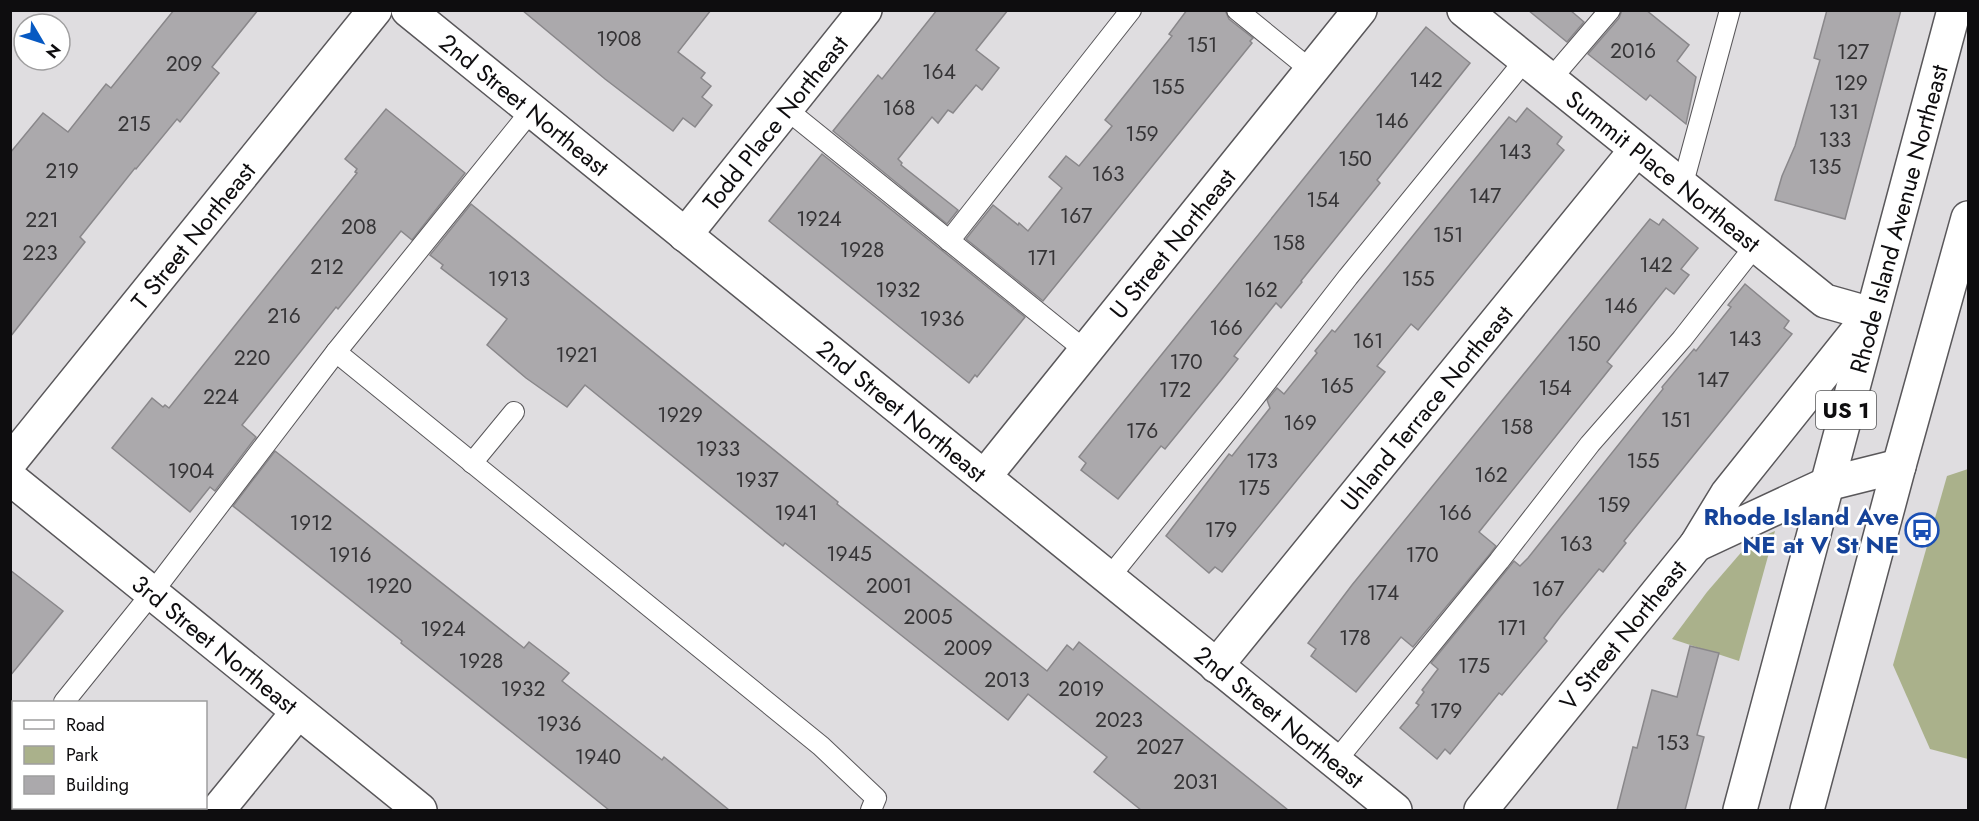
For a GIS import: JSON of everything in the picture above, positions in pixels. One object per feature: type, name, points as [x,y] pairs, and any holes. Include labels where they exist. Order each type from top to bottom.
[{"type":"street","name":"T Street Northeast","points":[[10,462],[375,10]]},
{"type":"street","name":"2nd Street Northeast","points":[[408,10],[1395,810]]},
{"type":"street","name":"Todd Place Northeast","points":[[685,236],[865,10]]},
{"type":"street","name":"U Street Northeast","points":[[984,477],[1360,10]]},
{"type":"street","name":"Summit Place Northeast","points":[[1464,10],[1826,301],[1871,314]]},
{"type":"street","name":"Rhode Island Avenue Northeast","points":[[1740,810],[1954,10]]},
{"type":"street","name":"Uhland Terrace Northeast","points":[[1216,666],[1636,150]]},
{"type":"street","name":"US 1","points":[[1807,810],[1968,218]]},
{"type":"street","name":"V Street Northeast","points":[[1481,810],[1696,544],[1727,494],[1871,314]]},
{"type":"street","points":[[1696,544],[1827,484],[1899,466]]},
{"type":"street","name":"3rd Street Northeast","points":[[10,478],[420,810]]},
{"type":"street","points":[[218,810],[298,712]]},
{"type":"lane","points":[[949,241],[1131,10]]},
{"type":"lane","points":[[1237,10],[1312,71]]},
{"type":"lane","points":[[1550,80],[1610,10]]},
{"type":"lane","points":[[1682,187],[1731,10]]},
{"type":"lane","points":[[1108,579],[1250,403],[1347,277],[1525,60]]},
{"type":"lane","points":[[786,109],[1086,351]]},
{"type":"lane","points":[[65,701],[152,593],[336,352],[531,111]]},
{"type":"lane","points":[[1335,762],[1500,561],[1590,444],[1682,339],[1755,246]]},
{"type":"lane","points":[[336,352],[821,746],[876,798],[871,810]]},
{"type":"lane","points":[[472,463],[514,412]]},
{"type":"green space","points":[[1968,469],[1968,759],[1930,749],[1893,665],[1947,476]]},
{"type":"green space","points":[[1775,531],[1739,661],[1672,639],[1707,592],[1751,541]]},
{"type":"building","points":[[174,10],[258,10],[212,67],[219,73],[180,122],[177,119],[135,168],[80,237],[85,242],[10,337],[10,153],[43,113],[68,132],[106,84],[111,88]]},
{"type":"building","points":[[522,10],[711,10],[678,52],[705,73],[701,78],[711,86],[702,97],[712,105],[695,127],[683,118],[673,131],[605,79]]},
{"type":"building","points":[[937,10],[1008,10],[976,50],[999,68],[982,90],[976,85],[953,113],[948,110],[938,123],[932,117],[898,159],[901,165],[958,210],[947,224],[833,131],[878,75],[882,79]]},
{"type":"building","points":[[1187,10],[1225,10],[1229,19],[1253,38],[1250,41],[1252,43],[1043,301],[966,239],[993,205],[1028,231],[1062,188],[1049,177],[1066,156],[1079,166],[1112,126],[1105,120],[1172,36],[1169,34]]},
{"type":"building","points":[[1528,10],[1570,10],[1584,22],[1567,42]]},
{"type":"building","points":[[1622,10],[1646,10],[1689,45],[1677,61],[1696,77],[1686,124],[1650,95],[1646,100],[1588,54],[1619,18]]},
{"type":"building","points":[[1827,10],[1901,10],[1845,219],[1775,200],[1795,146],[1820,60],[1814,58]]},
{"type":"building","points":[[1426,27],[1470,63],[1377,180],[1380,183],[1302,282],[1281,308],[1276,303],[1234,356],[1238,359],[1222,379],[1165,449],[1161,446],[1118,499],[1081,470],[1086,463],[1079,457]]},
{"type":"building","points":[[1527,108],[1562,137],[1557,144],[1564,150],[1418,330],[1411,324],[1377,366],[1385,372],[1222,572],[1215,567],[1209,573],[1166,536],[1229,454],[1232,456],[1270,408],[1267,400],[1277,388],[1284,394],[1332,330],[1335,332],[1509,117],[1516,122]]},
{"type":"building","points":[[386,109],[465,173],[412,240],[401,231],[338,309],[336,307],[242,425],[256,437],[215,491],[210,487],[190,512],[112,448],[152,398],[163,407],[165,405],[169,408],[357,173],[355,172],[357,169],[345,159]]},
{"type":"building","points":[[822,154],[1025,317],[977,377],[975,375],[969,383],[769,221]]},
{"type":"building","points":[[471,204],[838,502],[837,504],[1047,671],[1067,645],[1073,650],[1079,642],[1288,810],[1141,810],[1094,772],[1107,757],[1028,694],[1008,720],[785,543],[783,546],[585,385],[567,407],[526,378],[487,345],[507,319],[441,268],[443,265],[430,255]]},
{"type":"building","points":[[1650,219],[1659,225],[1663,219],[1698,248],[1681,269],[1689,275],[1674,294],[1666,288],[1607,362],[1612,366],[1479,532],[1496,546],[1490,554],[1413,647],[1401,637],[1356,692],[1311,656],[1316,649],[1308,643],[1352,585]]},
{"type":"building","points":[[1745,284],[1789,321],[1784,328],[1792,334],[1624,541],[1626,543],[1603,572],[1599,569],[1560,617],[1544,638],[1547,641],[1502,695],[1499,693],[1450,754],[1445,749],[1437,759],[1400,728],[1419,705],[1416,703],[1424,692],[1422,690],[1438,669],[1431,663],[1514,561],[1520,566],[1528,558],[1663,389],[1662,387],[1694,349],[1696,351],[1731,307],[1728,305]]},
{"type":"building","points":[[275,451],[524,648],[529,642],[569,673],[562,681],[662,760],[664,757],[729,810],[609,810],[233,506]]},
{"type":"building","points":[[10,570],[63,611],[10,676]]},
{"type":"building","points":[[1690,646],[1719,653],[1697,735],[1704,737],[1685,810],[1617,810],[1633,747],[1637,748],[1652,690],[1677,697]]},
{"type":"place","name":"Rhode Island Ave NE at V St NE","points":[[1922,530]]}]
